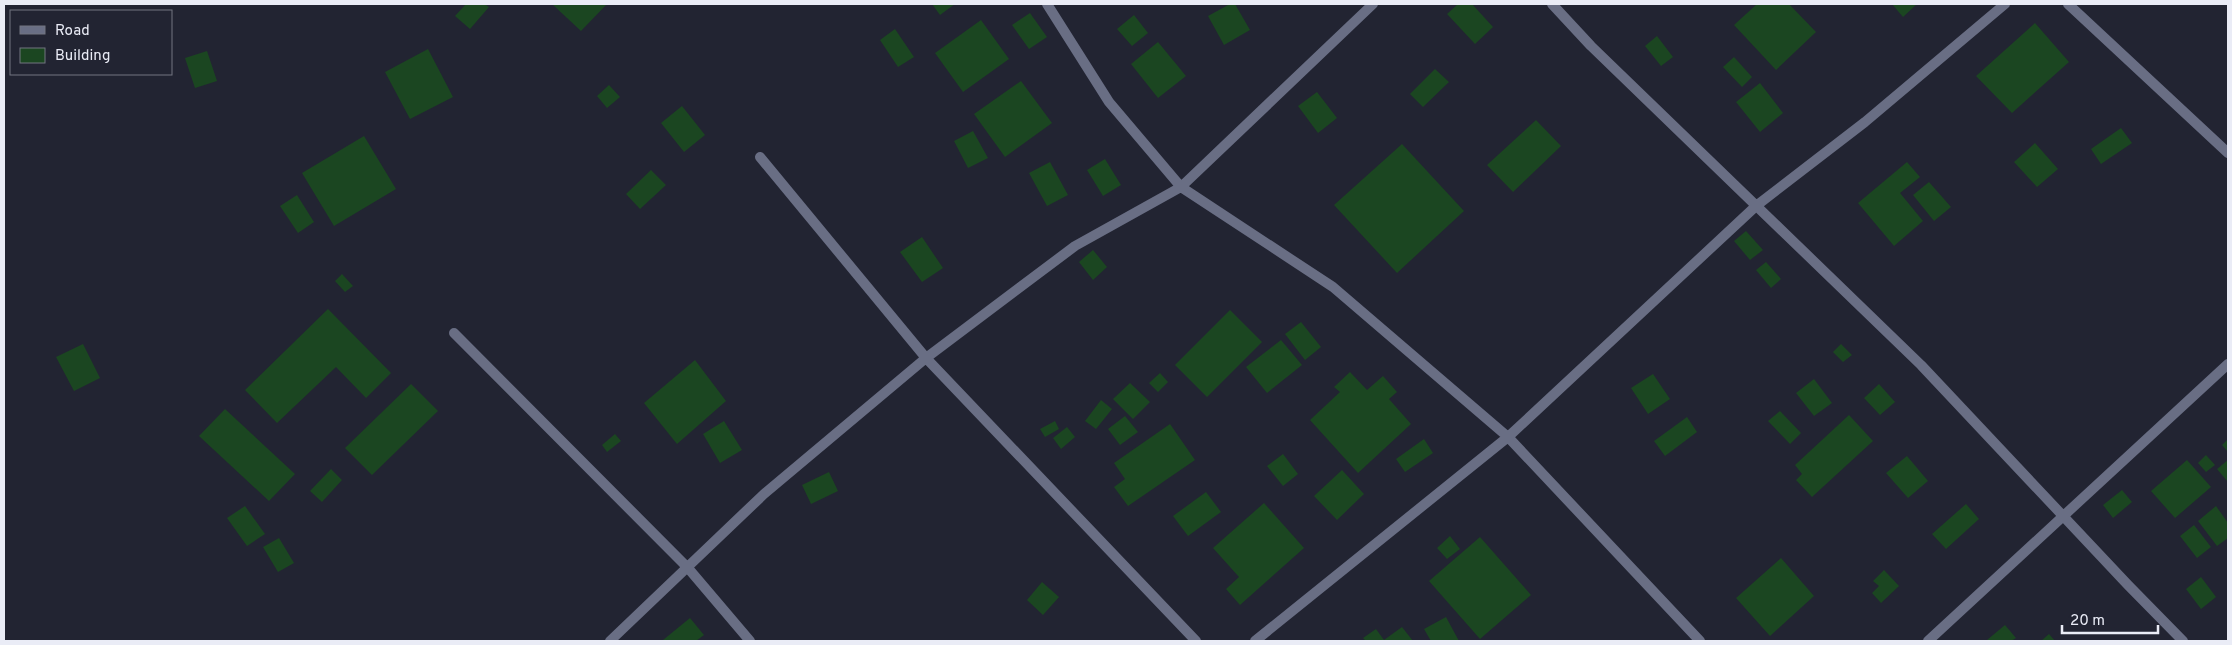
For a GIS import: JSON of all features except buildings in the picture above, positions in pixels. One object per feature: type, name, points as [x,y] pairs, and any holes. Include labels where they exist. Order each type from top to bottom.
[{"type":"street","points":[[1047,4],[1109,102],[1181,187],[1332,287],[1508,436],[1700,641]]},
{"type":"street","points":[[610,641],[764,494],[926,358],[1075,246],[1181,187],[1373,4]]},
{"type":"street","points":[[1552,4],[1591,46],[1921,365],[2062,516],[2183,641]]},
{"type":"street","points":[[1255,641],[1508,436],[1756,206],[1865,122],[2005,4]]},
{"type":"street","points":[[2068,4],[2228,154]]},
{"type":"street","points":[[760,157],[926,358],[1196,641]]},
{"type":"street","points":[[454,333],[688,568],[750,641]]},
{"type":"street","points":[[1928,641],[2228,364]]}]
